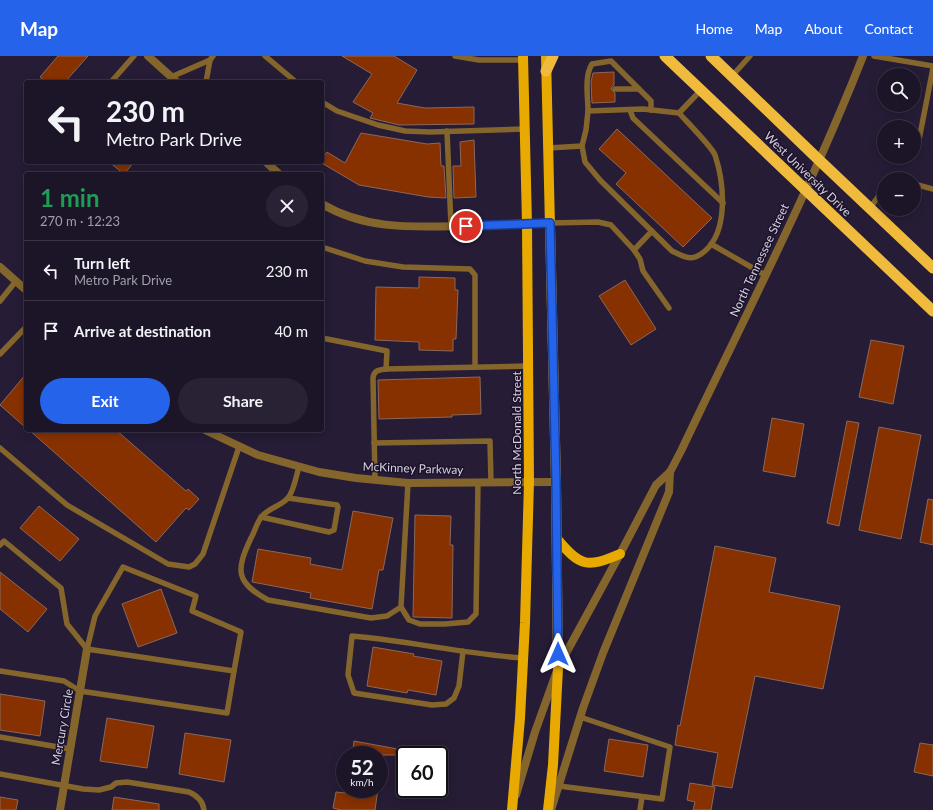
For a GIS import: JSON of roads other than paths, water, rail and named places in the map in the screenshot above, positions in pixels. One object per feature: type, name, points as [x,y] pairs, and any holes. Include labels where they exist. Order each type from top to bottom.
[{"type":"highway","points":[[546,71],[553,56]]},
{"type":"highway","name":"West University Drive","points":[[711,56],[933,268]]},
{"type":"highway","name":"West University Drive","points":[[666,58],[933,311]]},
{"type":"main road","points":[[546,56],[556,482],[558,668],[549,810]]},
{"type":"main road","name":"North McDonald Street","points":[[512,809],[520,718],[529,482],[527,224],[523,58]]},
{"type":"main road","points":[[557,539],[574,557],[585,562],[601,562],[620,554]]},
{"type":"street","points":[[148,56],[174,80]]},
{"type":"street","name":"North Tennessee Street","points":[[670,472],[819,160],[863,56]]},
{"type":"street","points":[[268,164],[277,172]]},
{"type":"street","points":[[324,205],[339,213],[378,224],[420,228],[550,223]]},
{"type":"street","points":[[0,266],[24,288]]},
{"type":"street","name":"McKinney Parkway","points":[[209,432],[258,455],[299,467],[338,475],[408,483],[556,482]]},
{"type":"street","points":[[512,809],[535,732],[558,668],[656,485],[670,472]]},
{"type":"street","points":[[549,810],[559,786],[580,717],[620,610],[669,492],[670,472]]},
{"type":"street","name":"Mercury Circle","points":[[60,810],[87,649]]},
{"type":"lane","points":[[113,80],[134,56]]},
{"type":"lane","points":[[265,56],[294,80]]},
{"type":"lane","points":[[455,56],[479,60],[523,58]]},
{"type":"lane","points":[[732,76],[750,56]]},
{"type":"lane","points":[[874,56],[933,67],[921,129]]},
{"type":"lane","points":[[174,80],[212,58]]},
{"type":"lane","points":[[206,80],[212,58]]},
{"type":"lane","points":[[588,111],[651,110],[679,113],[715,153],[720,176],[723,203],[720,229],[709,248],[697,257],[684,258],[672,251],[600,180],[585,162],[582,146],[586,130],[588,111],[590,89],[588,78],[589,69],[592,64],[611,61],[651,101],[651,110]]},
{"type":"lane","points":[[614,89],[639,89]]},
{"type":"lane","points":[[679,113],[701,90]]},
{"type":"lane","points":[[324,103],[336,111],[378,125],[405,131],[525,129]]},
{"type":"lane","points":[[630,110],[632,118],[723,203]]},
{"type":"lane","points":[[447,131],[451,226]]},
{"type":"lane","points":[[548,148],[582,146]]},
{"type":"lane","points":[[921,186],[933,189]]},
{"type":"lane","points":[[870,208],[877,198]]},
{"type":"lane","points":[[550,223],[598,222],[611,225],[634,250],[640,259],[643,271],[669,308]]},
{"type":"lane","points":[[634,250],[652,231]]},
{"type":"lane","points":[[711,244],[765,275]]},
{"type":"lane","points":[[324,248],[365,261],[403,267],[470,269],[475,275],[475,367]]},
{"type":"lane","points":[[0,301],[16,281]]},
{"type":"lane","points":[[0,354],[24,329]]},
{"type":"lane","points":[[324,338],[387,351],[386,369]]},
{"type":"lane","points":[[375,480],[374,373],[377,370],[528,366]]},
{"type":"lane","points":[[374,443],[490,441],[491,482]]},
{"type":"lane","points":[[0,448],[67,505],[168,564],[189,567],[195,564],[203,554],[239,447]]},
{"type":"lane","points":[[299,467],[288,498],[269,510],[262,517],[244,553],[240,572],[246,584],[268,600],[371,618],[387,616],[401,606]]},
{"type":"lane","points":[[408,483],[401,606],[409,620],[420,624],[445,624],[468,622],[476,614],[478,482]]},
{"type":"lane","points":[[262,517],[329,532],[334,530],[338,508],[337,505],[288,498]]},
{"type":"lane","points":[[0,545],[4,541],[61,588],[67,624],[87,649],[234,671]]},
{"type":"lane","points":[[0,671],[64,681],[80,691],[227,713],[241,632],[192,612],[196,596],[123,566],[95,616],[87,649]]},
{"type":"lane","points":[[462,651],[459,686],[454,698],[446,704],[432,705],[354,693],[348,675],[352,636],[389,639],[462,651],[492,656],[523,658]]},
{"type":"lane","points":[[559,786],[662,799],[670,747],[580,717]]},
{"type":"lane","points":[[0,737],[70,749]]},
{"type":"lane","points":[[0,774],[83,789],[99,790],[111,787],[116,783],[127,782],[190,792],[196,795],[204,804],[204,810]]},
{"type":"lane","points":[[640,810],[642,797]]}]
